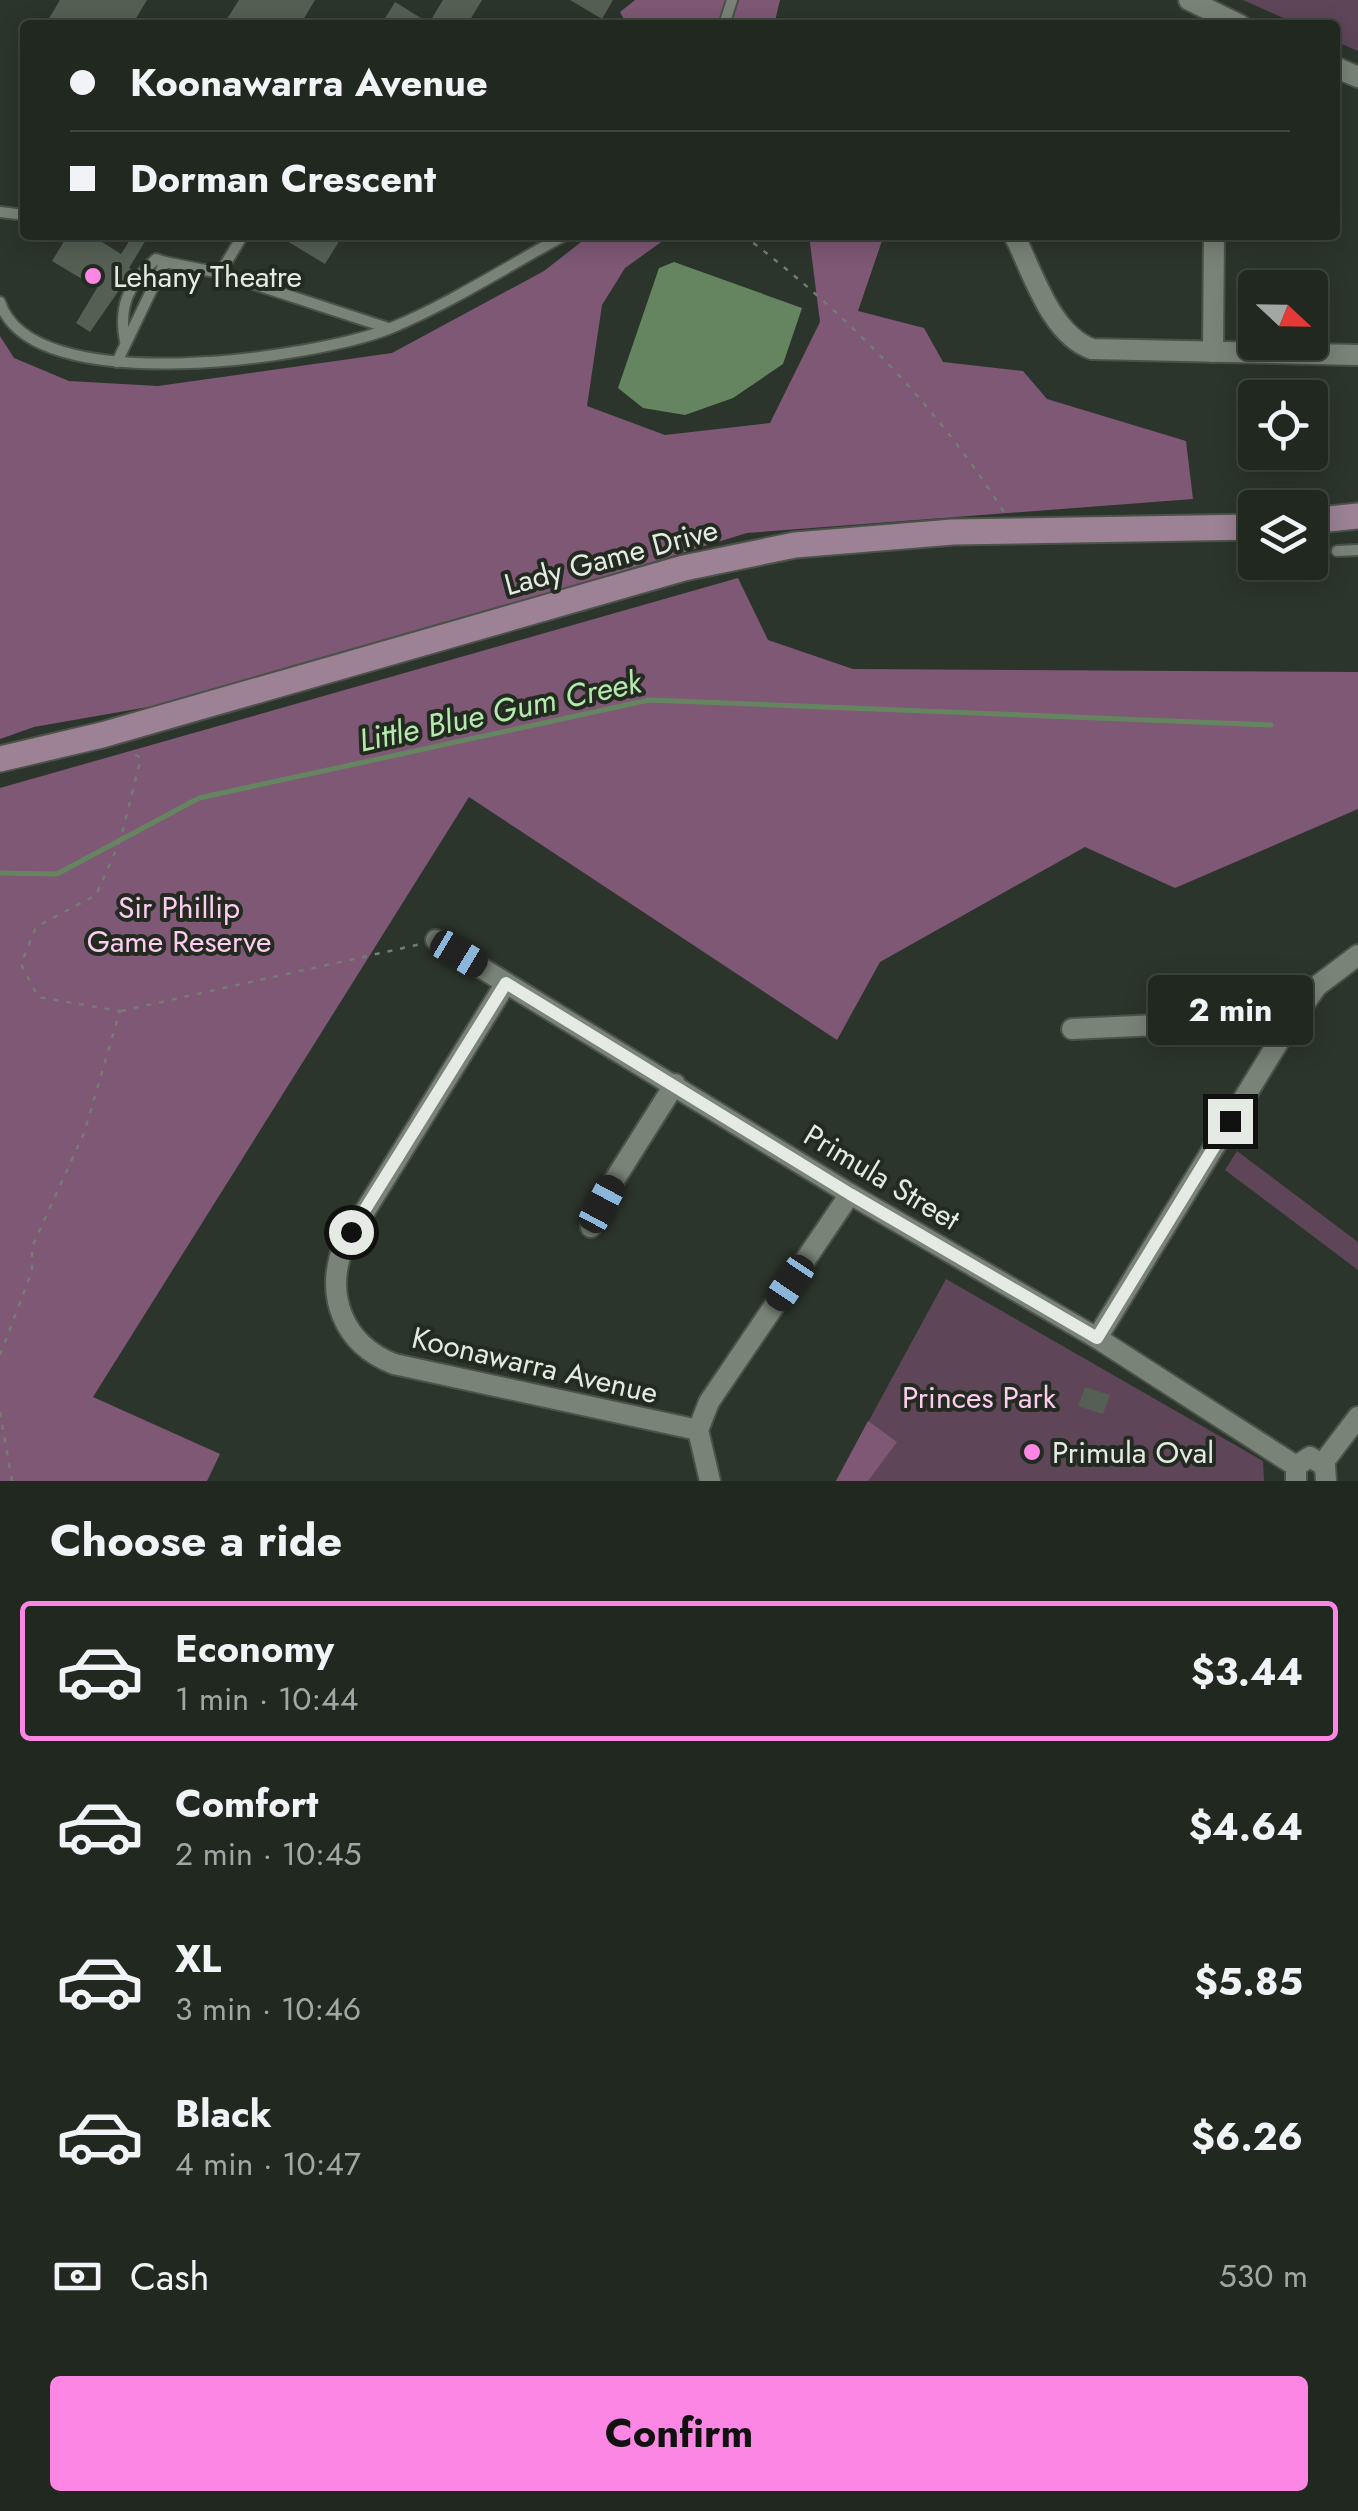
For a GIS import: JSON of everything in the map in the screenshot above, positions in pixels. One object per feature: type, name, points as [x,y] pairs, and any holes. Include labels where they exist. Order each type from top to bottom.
[{"type":"main road","points":[[1328,519],[1358,516]]},
{"type":"main road","name":"Lady Game Drive","points":[[0,759],[102,735],[684,568],[853,537],[1238,527]]},
{"type":"street","points":[[1189,0],[1230,20]]},
{"type":"street","points":[[1017,240],[1060,326],[1080,345],[1092,350],[1358,354]]},
{"type":"street","points":[[1213,352],[1214,240]]},
{"type":"street","name":"Primula Street","points":[[436,940],[850,1194],[1097,1338],[1296,1473]]},
{"type":"street","points":[[1097,1338],[1287,1028],[1317,986],[1358,955]]},
{"type":"street","name":"Koonawarra Avenue","points":[[506,983],[344,1246],[334,1285],[339,1309],[359,1343],[394,1364],[698,1430]]},
{"type":"street","points":[[1072,1029],[1242,1021],[1287,1028]]},
{"type":"street","points":[[592,1226],[615,1179],[675,1084]]},
{"type":"street","points":[[710,1481],[698,1430],[710,1402],[850,1194]]},
{"type":"street","points":[[1296,1473],[1307,1458],[1324,1472],[1358,1417]]},
{"type":"lane","points":[[220,273],[241,240]]},
{"type":"lane","points":[[0,302],[36,345],[96,363],[266,357],[390,328],[556,240]]},
{"type":"lane","points":[[125,342],[121,322],[128,292],[156,259],[220,273],[390,328]]},
{"type":"lane","points":[[117,362],[166,262]]},
{"type":"lane","points":[[1337,551],[1358,550]]},
{"type":"path","points":[[749,240],[843,316],[928,407],[967,456],[1015,532]]},
{"type":"path","points":[[102,735],[142,758],[120,841],[96,896],[36,928],[20,964],[38,997],[120,1011],[436,940]]},
{"type":"path","points":[[0,1354],[32,1271],[32,1247],[84,1133],[120,1011]]},
{"type":"path","points":[[0,1412],[12,1481]]},
{"type":"green space","points":[[635,0],[780,0],[775,20],[624,20],[620,12]]},
{"type":"green space","points":[[1243,0],[1358,0],[1358,51],[1340,43],[1340,20],[1288,20]]},
{"type":"green space","points":[[584,240],[664,240],[625,268],[602,305],[587,406],[665,435],[770,423],[820,322],[810,240],[882,240],[858,311],[924,328],[943,362],[1023,371],[1047,399],[1186,441],[1193,499],[747,533],[222,694],[34,727],[0,739],[0,336],[14,358],[69,381],[158,386],[392,353],[544,271]]},
{"type":"green space","name":"Sir Phillip Game Reserve","points":[[738,578],[768,640],[853,669],[1358,672],[1358,809],[1175,888],[1085,847],[880,962],[837,1040],[469,797],[93,1397],[220,1454],[207,1481],[0,1481],[0,788]]},
{"type":"green space","points":[[1237,1151],[1358,1242],[1358,1270],[1225,1170]]},
{"type":"green space","name":"Princes Park","points":[[946,1279],[1263,1461],[1264,1481],[836,1481]]},
{"type":"green space","points":[[868,1421],[897,1442],[868,1481],[836,1481]]},
{"type":"shaded area","points":[[674,262],[802,308],[783,364],[733,398],[685,415],[643,408],[618,388],[659,268]]},
{"type":"building","points":[[60,0],[147,0],[135,20],[48,20]]},
{"type":"building","points":[[239,0],[315,0],[303,20],[226,20]]},
{"type":"building","points":[[443,0],[482,0],[470,20],[431,20]]},
{"type":"building","points":[[570,0],[613,0],[602,19]]},
{"type":"building","points":[[395,2],[424,20],[384,20]]},
{"type":"building","points":[[65,240],[99,240],[121,254],[130,240],[146,240],[129,268],[133,270],[90,332],[76,323],[97,288],[52,261]]},
{"type":"building","points":[[285,240],[340,240],[325,264]]},
{"type":"building","points":[[1085,1387],[1110,1395],[1103,1414],[1078,1406]]},
{"type":"waterway","name":"Little Blue Gum Creek","points":[[0,873],[57,874],[199,798],[649,700],[1271,725]]},
{"type":"place","name":"Lehany Theatre","points":[[93,276]]},
{"type":"place","name":"Primula Oval","points":[[1032,1452]]},
{"type":"route","points":[[351,1232],[506,983],[850,1194],[1097,1338],[1230,1121]]}]
